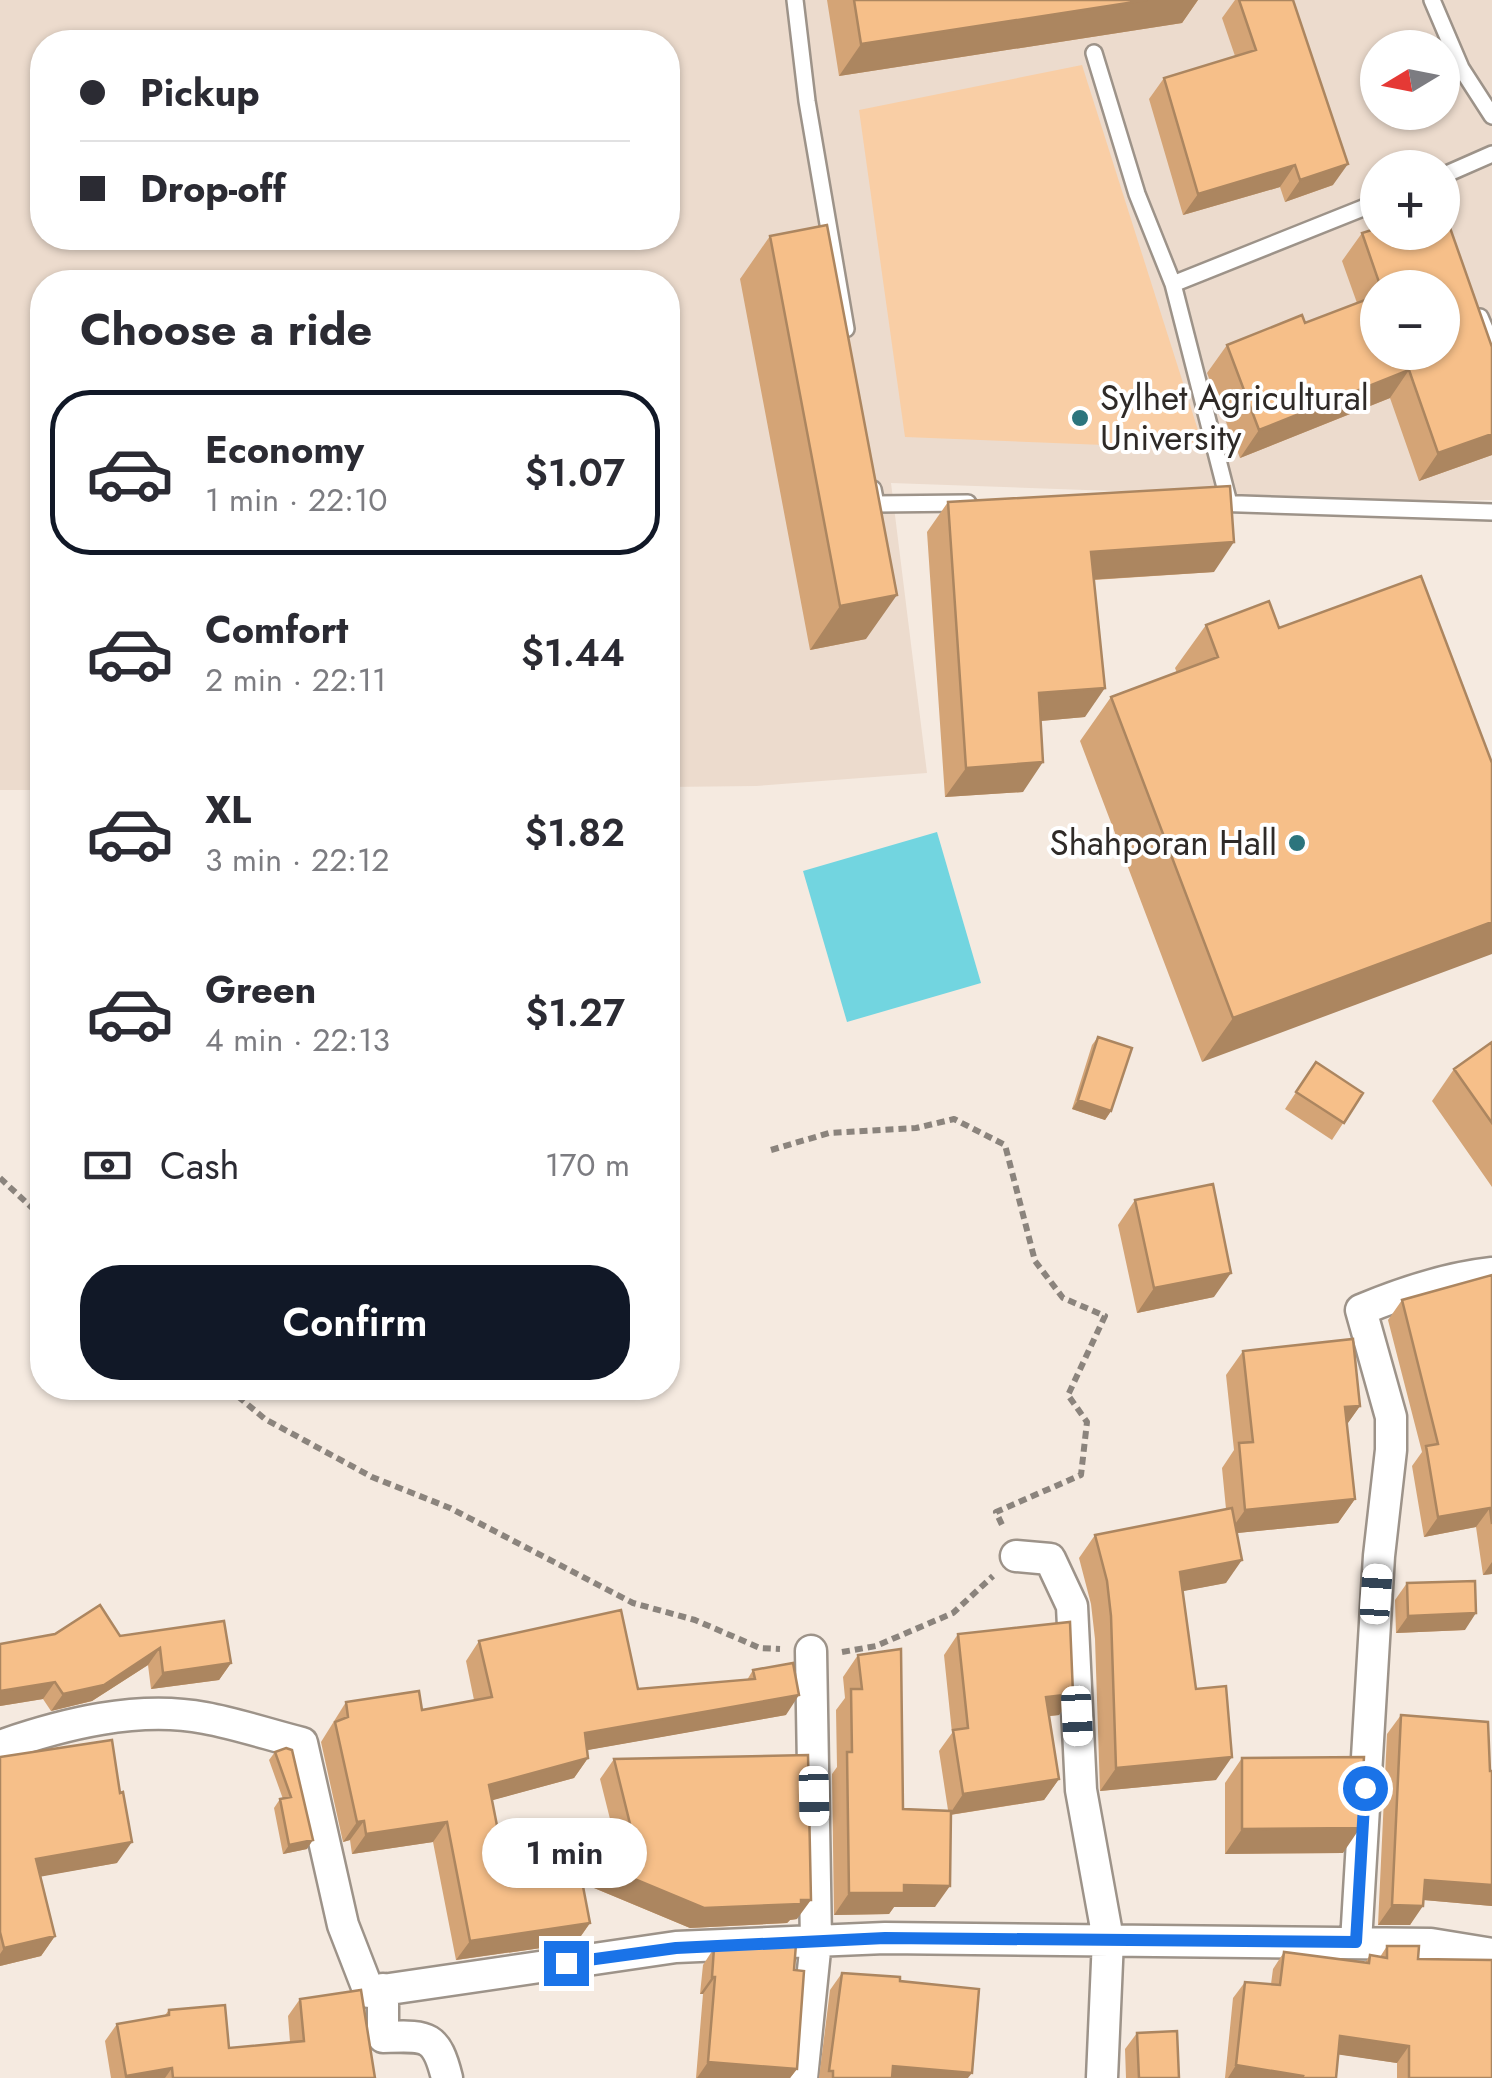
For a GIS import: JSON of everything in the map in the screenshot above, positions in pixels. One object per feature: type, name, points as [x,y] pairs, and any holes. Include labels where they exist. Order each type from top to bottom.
[{"type":"street","points":[[1356,1942],[1379,1556],[1391,1450],[1390,1417],[1361,1310],[1407,1291],[1466,1276],[1492,1274]]},
{"type":"street","points":[[1016,1556],[1050,1559],[1072,1606],[1081,1790],[1108,1939],[1102,2078]]},
{"type":"street","points":[[802,2078],[816,1941],[811,1651]]},
{"type":"street","points":[[0,1746],[41,1731],[148,1713],[203,1717],[302,1743],[343,1924],[369,1992],[676,1948],[885,1938],[1356,1942],[1431,1944],[1492,1954]]},
{"type":"street","points":[[383,1989],[383,2037],[426,2038],[439,2048],[447,2078]]},
{"type":"lane","points":[[794,0],[850,350]]},
{"type":"lane","points":[[1432,0],[1461,68],[1492,116]]},
{"type":"lane","points":[[1094,53],[1137,194],[1173,284],[1229,504]]},
{"type":"lane","points":[[1460,168],[1492,154]]},
{"type":"lane","points":[[1173,284],[1360,209]]},
{"type":"lane","points":[[1471,293],[1492,345]]},
{"type":"lane","points":[[870,466],[876,504],[992,502]]},
{"type":"lane","points":[[1194,503],[1492,512]]},
{"type":"path","points":[[243,1400],[265,1418],[372,1476],[450,1508],[633,1603],[695,1620],[760,1648],[844,1652],[876,1646],[953,1613],[1016,1556],[996,1512],[1081,1475],[1087,1422],[1068,1395],[1106,1316],[1063,1298],[1034,1261],[1005,1145],[954,1119],[916,1128],[829,1134],[771,1150]]},
{"type":"path","points":[[0,1178],[30,1207]]},
{"type":"shaded area","name":"Sylhet Agricultural University","points":[[0,0],[1492,0],[1492,500],[1386,501],[891,483],[927,773],[756,786],[680,787],[680,270],[30,270],[30,790],[0,790]]},
{"type":"shaded area","points":[[1082,65],[1204,449],[905,437],[859,110]]},
{"type":"water","points":[[937,832],[981,983],[847,1022],[803,871]]},
{"type":"building","points":[[854,0],[1147,0],[861,44]]},
{"type":"building","points":[[1239,0],[1293,0],[1348,164],[1300,180],[1295,165],[1198,194],[1164,78],[1256,50]]},
{"type":"building","points":[[827,225],[897,595],[840,606],[770,236]]},
{"type":"building","points":[[1368,250],[1458,250],[1492,347],[1492,434],[1438,453],[1409,370],[1460,370],[1460,270],[1375,270]]},
{"type":"building","points":[[1360,302],[1360,370],[1409,370],[1259,430],[1227,345],[1302,315],[1305,323]]},
{"type":"building","points":[[1230,486],[1234,542],[1091,552],[1105,688],[1039,693],[1043,762],[966,768],[948,502]]},
{"type":"building","name":"Shahporan Hall","points":[[1421,576],[1492,763],[1492,922],[1233,1018],[1111,697],[1218,657],[1206,625],[1269,601],[1279,628]]},
{"type":"building","points":[[1098,1037],[1132,1048],[1111,1111],[1078,1100]]},
{"type":"building","points":[[1492,1042],[1492,1123],[1454,1069]]},
{"type":"building","points":[[1316,1062],[1363,1093],[1344,1123],[1296,1092]]},
{"type":"building","points":[[1213,1184],[1231,1273],[1154,1288],[1135,1200]]},
{"type":"building","points":[[1492,1275],[1492,1524],[1490,1508],[1438,1517],[1426,1446],[1438,1444],[1402,1300]]},
{"type":"building","points":[[1353,1339],[1360,1406],[1345,1407],[1355,1499],[1245,1510],[1239,1443],[1253,1442],[1243,1351]]},
{"type":"building","points":[[1232,1508],[1242,1560],[1180,1572],[1196,1689],[1226,1686],[1232,1757],[1116,1768],[1111,1616],[1095,1535]]},
{"type":"building","points":[[1475,1581],[1476,1613],[1408,1616],[1407,1583]]},
{"type":"building","points":[[100,1605],[120,1636],[224,1621],[231,1663],[163,1673],[160,1648],[104,1685],[63,1694],[55,1682],[0,1691],[0,1644],[55,1634]]},
{"type":"building","points":[[621,1610],[638,1689],[755,1679],[753,1670],[793,1663],[799,1695],[585,1733],[588,1758],[489,1785],[504,1861],[633,1836],[614,1759],[808,1755],[811,1900],[801,1900],[801,1904],[704,1908],[577,1855],[590,1923],[470,1941],[447,1822],[366,1834],[364,1821],[357,1822],[335,1722],[348,1717],[346,1702],[419,1691],[422,1710],[492,1697],[479,1641]]},
{"type":"building","points":[[1070,1622],[1073,1694],[1046,1697],[1059,1779],[963,1794],[953,1730],[968,1728],[958,1634]]},
{"type":"building","points":[[901,1649],[903,1809],[951,1811],[950,1886],[904,1885],[904,1893],[849,1893],[847,1752],[852,1752],[851,1689],[862,1689],[858,1655]]},
{"type":"building","points":[[1401,1715],[1488,1722],[1492,1885],[1425,1880],[1423,1906],[1392,1905]]},
{"type":"building","points":[[112,1740],[132,1842],[36,1859],[55,1936],[4,1948],[0,1932],[0,1757]]},
{"type":"building","points":[[292,1750],[313,1840],[289,1845],[280,1799],[291,1797],[275,1752]]},
{"type":"building","points":[[1364,1757],[1360,1828],[1242,1829],[1242,1758]]},
{"type":"building","points":[[796,1944],[794,1970],[804,1971],[797,2069],[708,2062],[714,1948]]},
{"type":"building","points":[[1387,1946],[1419,1946],[1418,1959],[1492,1960],[1492,2078],[1409,2078],[1409,2046],[1340,2036],[1336,2078],[1302,2078],[1236,2065],[1245,1982],[1280,1985],[1284,1952],[1369,1963],[1370,1955],[1387,1958]]},
{"type":"building","points":[[842,1973],[979,1989],[972,2073],[893,2066],[892,2078],[833,2078],[833,2071],[829,2071]]},
{"type":"building","points":[[361,1990],[375,2078],[173,2078],[172,2068],[126,2076],[117,2024],[169,2015],[169,2010],[225,2005],[229,2048],[304,2041],[300,1999]]},
{"type":"building","points":[[1177,2031],[1179,2078],[1139,2078],[1137,2033]]},
{"type":"place","name":"Sylhet Agricultural University","points":[[1080,418]]},
{"type":"place","name":"Shahporan Hall","points":[[1297,843]]},
{"type":"route","points":[[566,1963],[676,1948],[885,1938],[1356,1942],[1365,1788]]}]
